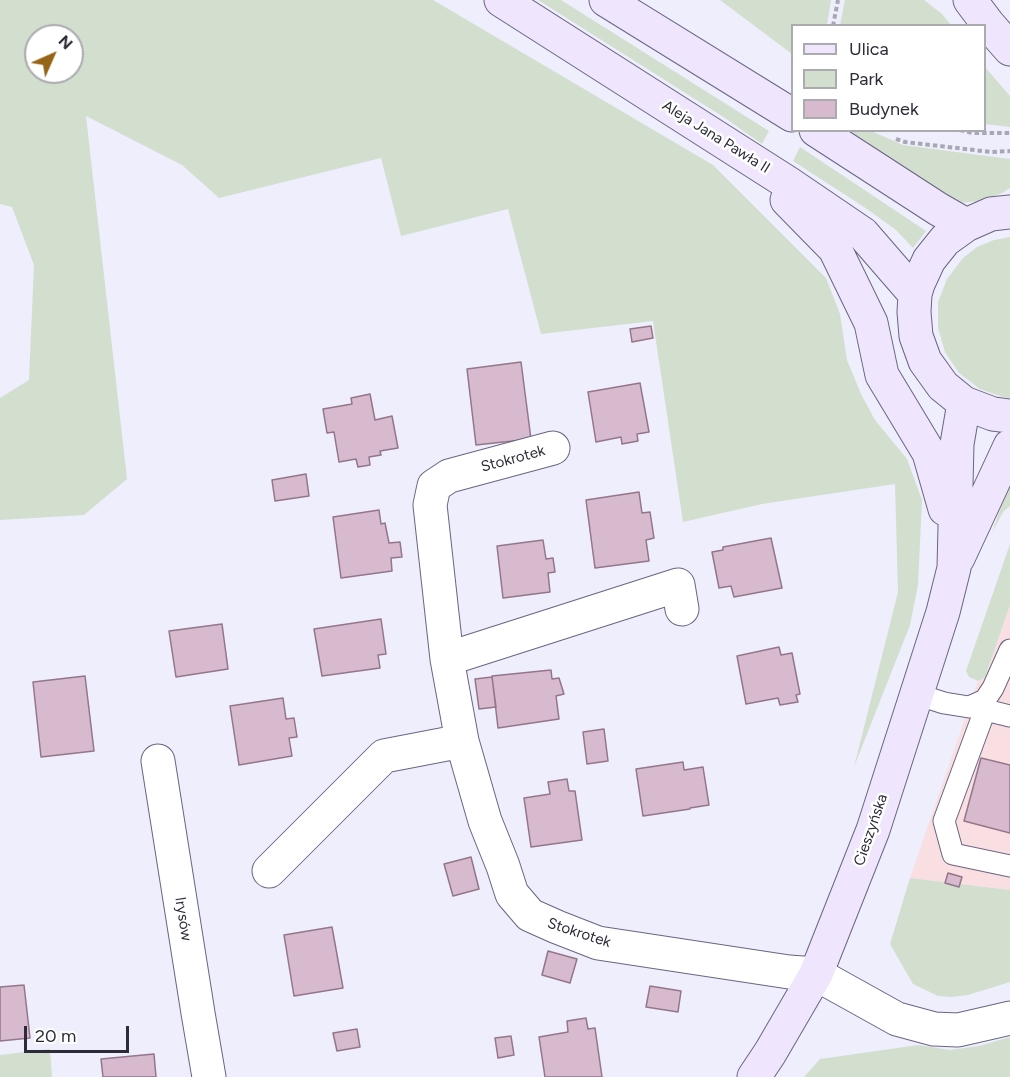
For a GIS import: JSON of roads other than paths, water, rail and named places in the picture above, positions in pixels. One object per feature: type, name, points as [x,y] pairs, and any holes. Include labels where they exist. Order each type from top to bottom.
[{"type":"street","name":"Aleja Jana Pawła II","points":[[501,0],[788,183],[863,234],[915,294]]},
{"type":"street","points":[[606,0],[791,114]]},
{"type":"street","points":[[970,0],[1010,49]]},
{"type":"street","points":[[994,0],[1010,15]]},
{"type":"street","points":[[819,132],[966,225]]},
{"type":"street","points":[[729,145],[790,202],[835,249],[871,324],[882,375],[929,453],[954,552]]},
{"type":"street","points":[[1010,212],[991,214],[966,225],[945,240],[929,260],[915,294],[914,312],[916,336],[925,361],[943,386],[964,403],[993,414],[1010,416]]},
{"type":"street","name":"Cieszyńska","points":[[754,1077],[816,974],[873,830],[943,612],[954,552],[957,444],[964,403]]},
{"type":"street","name":"Cieszyńska","points":[[954,552],[1010,446]]},
{"type":"street","name":"Stokrotek","points":[[553,448],[449,476],[434,486],[430,505],[447,658],[462,741],[485,821],[512,894],[530,915],[598,942],[789,972],[816,974]]},
{"type":"street","points":[[447,658],[678,585],[682,609]]},
{"type":"street","points":[[269,871],[384,756],[462,741]]},
{"type":"street","name":"Irysów","points":[[158,761],[209,1077]]},
{"type":"street","points":[[816,974],[897,1019],[934,1029],[958,1030],[1010,1018]]},
{"type":"lane","points":[[1010,650],[993,688],[977,708],[944,821],[953,854],[1010,866]]},
{"type":"lane","points":[[916,694],[944,703],[1010,716]]}]
